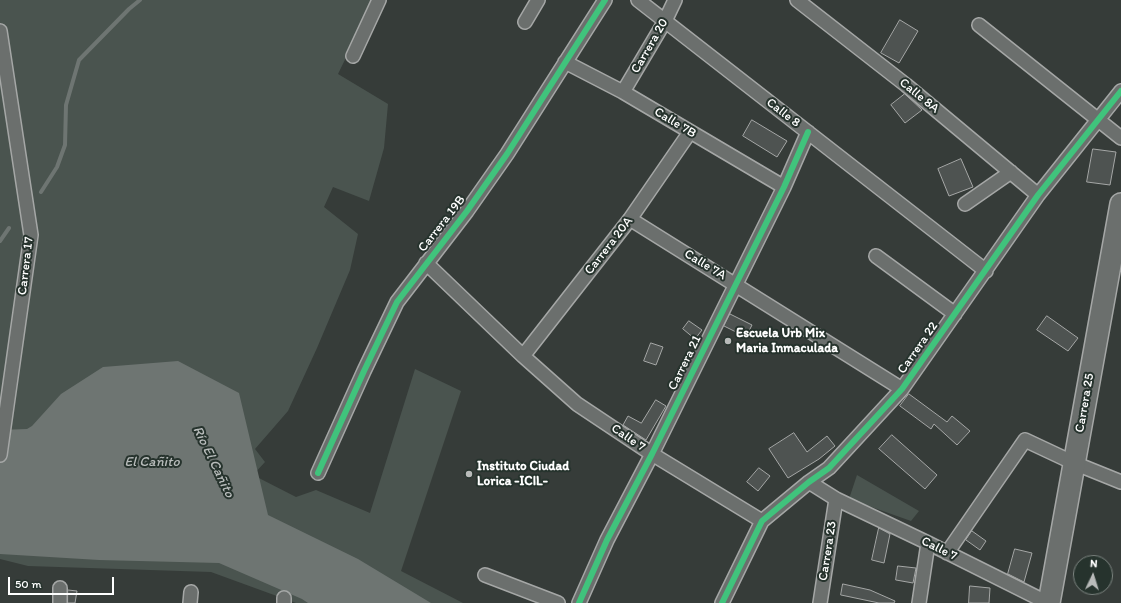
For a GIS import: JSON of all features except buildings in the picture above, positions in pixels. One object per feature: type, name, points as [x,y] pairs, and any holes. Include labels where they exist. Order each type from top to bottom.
[{"type":"main road","name":"Carrera 25","points":[[1049,603],[1121,204]]},
{"type":"street","points":[[353,56],[379,0]]},
{"type":"street","points":[[525,22],[538,0]]},
{"type":"street","name":"Carrera 19B","points":[[318,473],[397,302],[467,211],[507,154],[605,0]]},
{"type":"street","name":"Calle 8","points":[[638,0],[986,271]]},
{"type":"street","name":"Carrera 20","points":[[623,92],[665,21],[675,0]]},
{"type":"street","name":"Calle 8A","points":[[797,0],[906,85],[1038,195]]},
{"type":"street","points":[[979,26],[1121,138]]},
{"type":"street","name":"Carrera 17","points":[[0,31],[31,235],[0,455]]},
{"type":"street","name":"Calle 7B","points":[[566,62],[623,92],[784,187]]},
{"type":"street","name":"Carrera 22","points":[[722,603],[762,521],[809,482],[829,468],[902,388],[986,271],[1038,195],[1121,91]]},
{"type":"street","name":"Carrera 20A","points":[[523,356],[630,219],[690,132]]},
{"type":"street","name":"Carrera 21","points":[[579,603],[606,540],[652,454],[784,187],[808,132]]},
{"type":"street","points":[[965,204],[1011,172]]},
{"type":"street","name":"Calle 7A","points":[[630,219],[902,388]]},
{"type":"street","points":[[876,256],[955,314]]},
{"type":"street","name":"Calle 7","points":[[426,263],[523,356],[577,404],[652,454],[762,521]]},
{"type":"street","points":[[947,553],[1025,440],[1074,463],[1121,482]]},
{"type":"street","name":"Calle 7","points":[[809,482],[836,499],[1049,603]]},
{"type":"street","name":"Carrera 23","points":[[820,603],[836,499]]},
{"type":"street","points":[[919,603],[928,543]]},
{"type":"street","points":[[485,575],[558,603]]},
{"type":"street","points":[[60,588],[60,603]]},
{"type":"shaded area","points":[[0,0],[374,0],[338,74],[388,104],[384,148],[369,201],[333,187],[324,207],[358,234],[350,270],[288,411],[255,449],[265,462],[253,475],[296,497],[316,490],[370,513],[415,369],[461,391],[401,571],[463,603],[296,603],[211,572],[28,566],[0,559]]},
{"type":"shaded area","points":[[857,475],[919,511],[911,521],[849,499]]},
{"type":"water","name":"El Cañito","points":[[178,361],[239,393],[268,515],[358,559],[431,603],[308,603],[219,563],[99,560],[0,554],[0,430],[27,429],[32,426],[61,394],[103,367]]},
{"type":"waterway","points":[[41,192],[57,167],[65,145],[66,105],[79,60],[129,9],[140,0]]},
{"type":"waterway","points":[[0,241],[9,228]]},
{"type":"cycle path","points":[[318,473],[397,302],[467,211],[507,154],[605,0]]},
{"type":"cycle path","points":[[722,603],[762,521],[809,482],[829,468],[902,389],[1038,195],[1121,91]]},
{"type":"cycle path","points":[[579,603],[607,540],[652,454],[784,187],[808,132]]},
{"type":"place","name":"Escuela Urb Mix Maria Inmaculada","points":[[728,341]]},
{"type":"place","name":"Instituto Ciudad Lorica -ICIL-","points":[[469,474]]},
{"type":"water label","name":"Río El Cañito","points":[[213,462]]}]
